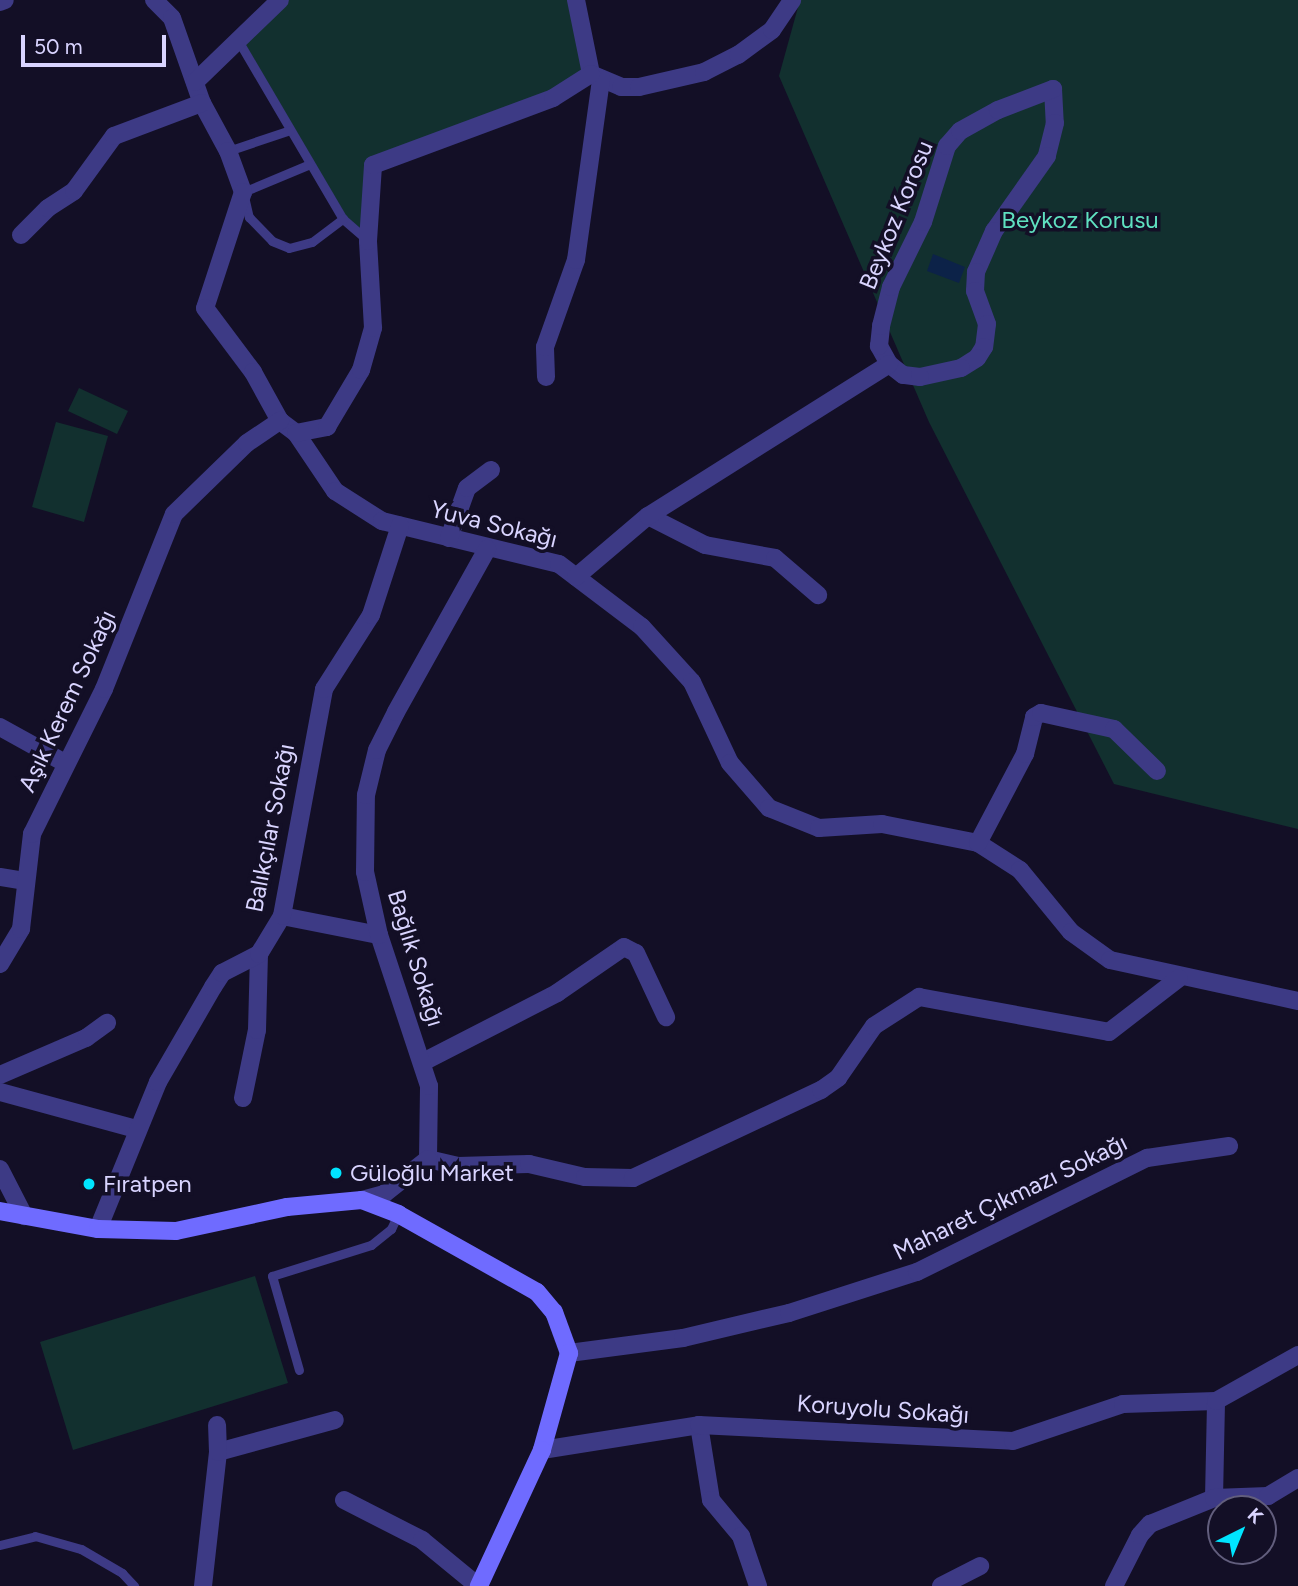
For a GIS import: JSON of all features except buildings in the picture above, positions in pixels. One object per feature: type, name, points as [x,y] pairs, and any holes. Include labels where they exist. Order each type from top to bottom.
[{"type":"street","points":[[0,2],[5,0]]},
{"type":"street","points":[[154,0],[172,18],[202,103],[229,151],[243,192],[205,307],[253,372],[280,421]]},
{"type":"street","points":[[195,82],[280,0]]},
{"type":"street","points":[[546,377],[545,347],[576,260],[596,76],[576,0]]},
{"type":"street","points":[[296,433],[327,427],[361,370],[373,328],[368,241],[373,164],[553,97],[596,76],[639,87],[704,72],[738,55],[772,30],[792,0]]},
{"type":"street","name":"Beykoz Korosu","points":[[1054,89],[1055,123],[1047,156],[994,231],[976,272],[975,291],[987,324],[987,337],[977,358],[961,368],[920,377],[902,375],[889,363],[879,346],[891,287],[923,222],[947,146],[960,131],[998,110],[1054,89]]},
{"type":"street","points":[[21,235],[48,208],[74,191],[114,136],[202,103]]},
{"type":"street","points":[[576,577],[648,516],[889,363]]},
{"type":"street","name":"Yuva Sokağı","points":[[280,421],[296,433],[335,491],[382,521],[487,549],[559,564],[642,627],[692,682],[730,763],[769,808],[819,828],[882,824],[978,843],[1020,870],[1087,947],[1110,960],[1179,978],[1298,1001]]},
{"type":"street","name":"Aşık Kerem Sokağı","points":[[0,964],[21,929],[32,834],[104,689],[174,514],[247,443],[280,421]]},
{"type":"street","points":[[449,538],[467,488],[491,470]]},
{"type":"street","points":[[648,516],[705,545],[775,558],[818,595]]},
{"type":"street","name":"Balıkçılar Sokağı","points":[[260,954],[282,916],[324,689],[371,615],[400,526]]},
{"type":"street","name":"Bağlık Sokağı","points":[[428,1159],[429,1086],[424,1062],[379,935],[365,872],[366,794],[377,750],[487,549]]},
{"type":"street","points":[[978,843],[1025,754],[1034,717],[1041,713],[1114,729],[1157,771]]},
{"type":"street","points":[[0,727],[65,763]]},
{"type":"street","points":[[0,877],[26,881]]},
{"type":"street","points":[[282,916],[379,935]]},
{"type":"street","points":[[424,1062],[558,993],[624,947],[636,953],[666,1017]]},
{"type":"street","points":[[98,1229],[136,1129],[158,1082],[222,973],[260,954],[257,1030],[243,1098]]},
{"type":"street","points":[[0,1211],[98,1229],[176,1231],[287,1207],[362,1200],[384,1194],[428,1159],[458,1166],[529,1164],[585,1177],[633,1178],[821,1090],[838,1078],[874,1026],[919,997],[1109,1032],[1179,978]]},
{"type":"street","points":[[0,1075],[86,1038],[107,1023]]},
{"type":"street","points":[[0,1092],[136,1129]]},
{"type":"street","name":"Maharet Çıkmazı Sokağı","points":[[569,1353],[683,1338],[789,1313],[916,1272],[1147,1158],[1228,1146]]},
{"type":"street","points":[[0,1169],[24,1216]]},
{"type":"street","points":[[344,1500],[422,1540],[478,1586],[542,1450],[569,1353],[554,1312],[537,1292],[398,1214],[362,1200]]},
{"type":"street","points":[[1214,1495],[1216,1401],[1298,1355]]},
{"type":"street","name":"Koruyolu Sokağı","points":[[542,1450],[699,1425],[1013,1441],[1123,1404],[1216,1401]]},
{"type":"street","points":[[218,1452],[335,1420]]},
{"type":"street","points":[[203,1586],[218,1452],[217,1425]]},
{"type":"street","points":[[699,1425],[711,1500],[741,1536],[758,1586]]},
{"type":"street","points":[[1270,1495],[1298,1478]]},
{"type":"street","points":[[1114,1586],[1140,1535],[1150,1524],[1207,1500]]},
{"type":"street","points":[[941,1586],[980,1566]]},
{"type":"lane","points":[[239,42],[343,219],[368,241]]},
{"type":"lane","points":[[229,151],[290,130]]},
{"type":"lane","points":[[310,164],[243,192],[249,217],[258,231],[289,248],[312,242],[343,219]]},
{"type":"lane","points":[[299,1370],[272,1276],[371,1245],[391,1229],[398,1214]]},
{"type":"lane","points":[[0,1545],[35,1536],[81,1549],[122,1573],[134,1586]]},
{"type":"green space","points":[[285,0],[572,0],[586,71],[552,94],[371,163],[362,230],[346,216],[244,42]]},
{"type":"green space","name":"Beykoz Korusu","points":[[800,0],[1298,0],[1298,829],[1114,784],[929,422],[779,76]]},
{"type":"green space","points":[[79,388],[128,411],[117,434],[68,411]]},
{"type":"green space","points":[[56,422],[108,436],[84,522],[32,507]]},
{"type":"green space","points":[[255,1276],[288,1383],[73,1450],[40,1342]]},
{"type":"water","points":[[933,254],[965,267],[959,283],[927,271]]},
{"type":"place","name":"Güloğlu Market","points":[[336,1173]]},
{"type":"place","name":"Fıratpen","points":[[89,1184]]}]
